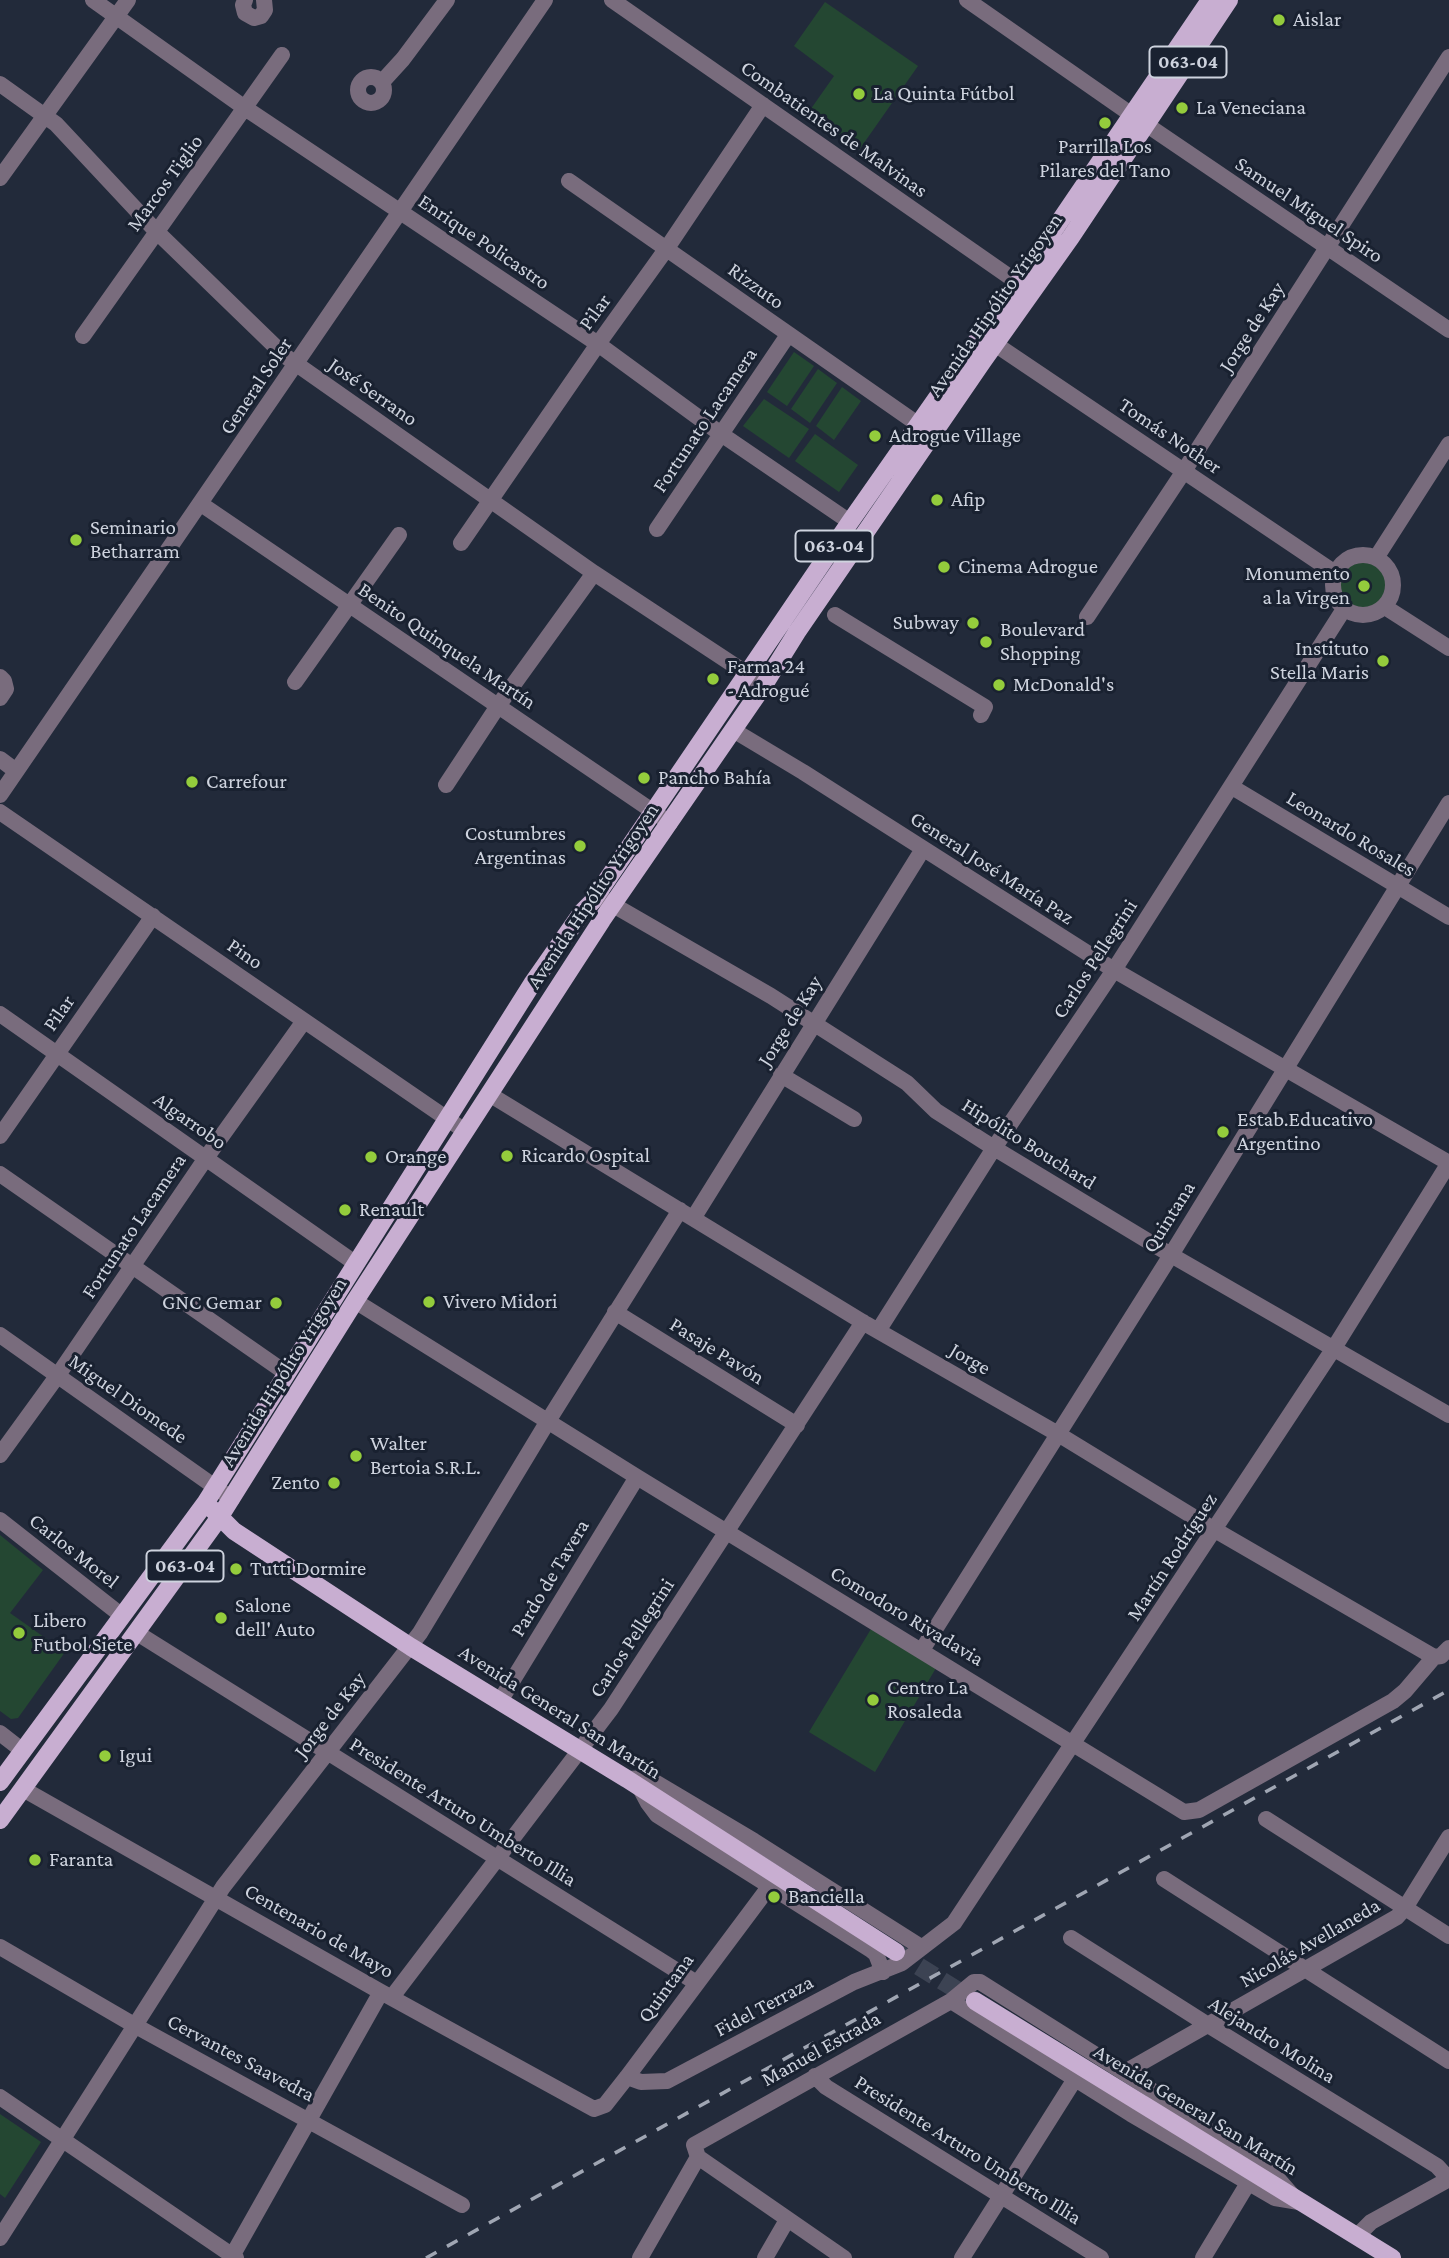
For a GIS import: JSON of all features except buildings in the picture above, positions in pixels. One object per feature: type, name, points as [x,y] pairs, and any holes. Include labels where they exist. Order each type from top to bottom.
[{"type":"main road","name":"Avenida Hipólito Yrigoyen","points":[[1139,120],[1210,0]]},
{"type":"main road","name":"Avenida Hipólito Yrigoyen","points":[[0,1820],[232,1499],[355,1301],[489,1094],[613,904],[764,685],[988,340],[1139,120],[1229,0]]},
{"type":"main road","name":"Avenida Hipólito Yrigoyen","points":[[0,1782],[217,1486],[532,984],[596,895],[850,522],[919,425],[988,340]]},
{"type":"main road","name":"Avenida General San Martín","points":[[206,1502],[234,1531],[411,1647],[909,1952]]},
{"type":"main road","name":"Avenida General San Martín","points":[[970,1996],[1252,2177],[1297,2199],[1392,2258]]},
{"type":"street","name":"Enrique Policastro","points":[[93,0],[245,108],[598,344],[721,434],[850,522]]},
{"type":"street","points":[[0,178],[128,0]]},
{"type":"street","points":[[245,0],[245,13],[254,18],[261,16],[265,10],[264,0]]},
{"type":"street","points":[[382,82],[403,59],[447,0]]},
{"type":"street","name":"General Soler","points":[[0,795],[545,0]]},
{"type":"street","name":"Combatientes de Malvinas","points":[[612,0],[1025,287]]},
{"type":"street","name":"Samuel Miguel Spiro","points":[[967,0],[1449,330]]},
{"type":"street","name":"Marcos Tiglio","points":[[83,336],[282,55]]},
{"type":"street","name":"Jorge de Kay","points":[[1087,617],[1184,471],[1449,57]]},
{"type":"street","name":"José Serrano","points":[[0,84],[45,115],[156,231],[273,346],[296,365],[594,573],[764,685]]},
{"type":"street","name":"Pilar","points":[[461,543],[667,248],[763,105]]},
{"type":"street","name":"Rizzuto","points":[[569,181],[919,425]]},
{"type":"street","name":"Fortunato Lacamera","points":[[657,529],[788,335]]},
{"type":"street","name":"Tomás Nother","points":[[988,340],[1335,573]]},
{"type":"street","points":[[1376,558],[1449,444]]},
{"type":"street","name":"Benito Quinquela Martín","points":[[201,504],[670,824]]},
{"type":"street","points":[[295,682],[399,535]]},
{"type":"street","points":[[1366,555],[1376,558],[1383,562],[1392,576],[1393,592],[1385,607],[1378,612],[1361,616],[1344,609],[1334,593],[1335,573],[1348,559],[1366,555]]},
{"type":"street","points":[[446,785],[498,706],[594,573]]},
{"type":"street","points":[[1385,607],[1449,648]]},
{"type":"street","name":"Carlos Pellegrini","points":[[878,1331],[994,1148],[1114,971],[1344,609]]},
{"type":"street","points":[[835,615],[985,707],[981,715]]},
{"type":"street","points":[[0,677],[5,681],[6,689],[0,698]]},
{"type":"street","name":"General José María Paz","points":[[733,730],[1114,971],[1449,1163]]},
{"type":"street","points":[[0,760],[16,771]]},
{"type":"street","name":"Leonardo Rosales","points":[[1232,786],[1449,917]]},
{"type":"street","name":"Quintana","points":[[922,1650],[1171,1255],[1449,803]]},
{"type":"street","name":"Pino","points":[[0,812],[465,1131]]},
{"type":"street","name":"Jorge de Kay","points":[[0,2238],[216,1897],[411,1647],[615,1312],[687,1213],[781,1075],[923,849]]},
{"type":"street","name":"Hipólito Bouchard","points":[[596,895],[771,996],[812,1025],[907,1083],[936,1111],[994,1148],[1171,1255],[1449,1415]]},
{"type":"street","name":"Pilar","points":[[0,1136],[153,916]]},
{"type":"street","name":"Algarrobo","points":[[0,1014],[355,1263]]},
{"type":"street","name":"Fortunato Lacamera","points":[[0,1455],[58,1376],[206,1158],[304,1021]]},
{"type":"street","points":[[781,1075],[854,1119]]},
{"type":"street","name":"Jorge","points":[[489,1094],[878,1331],[1058,1434],[1215,1530],[1434,1657]]},
{"type":"street","name":"Martín Rodríguez","points":[[909,1952],[945,1932],[960,1915],[1334,1348],[1449,1163]]},
{"type":"street","points":[[0,1174],[286,1373]]},
{"type":"street","name":"Comodoro Rivadavia","points":[[355,1301],[636,1477],[1074,1743],[1178,1810],[1195,1811],[1392,1701],[1405,1691],[1434,1657],[1441,1656],[1449,1648]]},
{"type":"street","name":"Pasaje Pavón","points":[[615,1312],[797,1425]]},
{"type":"street","name":"Carlos Pellegrini","points":[[233,2257],[308,2119],[387,1994],[499,1859],[611,1709],[863,1322]]},
{"type":"street","name":"Miguel Diomede","points":[[0,1335],[232,1499]]},
{"type":"street","name":"Pardo de Tavera","points":[[500,1701],[636,1477]]},
{"type":"street","name":"Carlos Morel","points":[[0,1520],[121,1615]]},
{"type":"street","name":"Presidente Arturo Umberto Illia","points":[[137,1633],[695,1982]]},
{"type":"street","points":[[0,1733],[23,1751]]},
{"type":"street","points":[[883,1972],[876,1954],[871,1950],[657,1815],[633,1783],[646,1778],[653,1781],[754,1841],[909,1952]]},
{"type":"street","name":"Centenario de Mayo","points":[[23,1789],[594,2109]]},
{"type":"street","points":[[1266,1819],[1449,1936]]},
{"type":"street","name":"Nicolás Avellaneda","points":[[1126,2074],[1132,2068],[1397,1917],[1449,1837]]},
{"type":"street","points":[[1164,1879],[1304,1971],[1449,2061]]},
{"type":"street","name":"Quintana","points":[[594,2109],[605,2105],[631,2079],[695,1982],[769,1887]]},
{"type":"street","name":"Alejandro Molina","points":[[1071,1938],[1437,2166],[1449,2179]]},
{"type":"street","name":"Cervantes Saavedra","points":[[0,1947],[134,2025],[462,2205]]},
{"type":"street","name":"Fidel Terraza","points":[[631,2079],[667,2081],[854,1982],[883,1972],[909,1952]]},
{"type":"street","points":[[970,1996],[974,1982],[981,1982],[1126,2074],[1272,2172],[1297,2199]]},
{"type":"street","name":"Manuel Estrada","points":[[697,2150],[815,2076],[951,2001],[970,1996]]},
{"type":"street","points":[[951,2001],[1075,2079],[1252,2177],[1203,2258]]},
{"type":"street","name":"Presidente Arturo Umberto Illia","points":[[815,2076],[826,2087],[1101,2258]]},
{"type":"street","points":[[962,2258],[1075,2079]]},
{"type":"street","points":[[0,2097],[233,2257]]},
{"type":"street","points":[[640,2258],[697,2150],[788,2220],[844,2258]]},
{"type":"street","points":[[1357,2236],[1371,2222],[1449,2179]]},
{"type":"street","points":[[765,2258],[788,2220]]},
{"type":"green space","name":"La Quinta Fútbol","points":[[825,2],[918,66],[859,150],[808,113],[834,76],[794,46]]},
{"type":"green space","points":[[794,352],[814,366],[787,406],[767,392]]},
{"type":"green space","points":[[818,369],[837,383],[810,423],[791,409]]},
{"type":"green space","points":[[842,387],[861,401],[834,440],[816,426]]},
{"type":"green space","points":[[764,399],[809,429],[789,458],[743,426]]},
{"type":"green space","points":[[815,434],[858,465],[839,492],[795,461]]},
{"type":"green space","points":[[1365,560],[1383,567],[1390,585],[1383,603],[1365,610],[1347,603],[1340,585],[1347,567]]},
{"type":"green space","name":"Libero Futbol Siete","points":[[0,1535],[43,1570],[10,1613],[65,1652],[18,1718],[11,1719],[0,1711]]},
{"type":"green space","name":"Centro La Rosaleda","points":[[871,1629],[936,1668],[875,1772],[809,1732]]},
{"type":"green space","points":[[0,2114],[41,2142],[5,2198],[0,2194]]},
{"type":"tunnel","points":[[896,1952],[973,2000]]},
{"type":"railway","points":[[426,2258],[1449,1690]]},
{"type":"place","name":"Aislar","points":[[1279,20]]},
{"type":"place","name":"La Quinta Fútbol","points":[[859,94]]},
{"type":"place","name":"La Veneciana","points":[[1182,108]]},
{"type":"place","name":"Parrilla Los Pilares del Tano","points":[[1105,123]]},
{"type":"place","name":"Adrogue Village","points":[[875,436]]},
{"type":"place","name":"Afip","points":[[937,500]]},
{"type":"place","name":"Seminario Betharram","points":[[76,540]]},
{"type":"place","name":"Cinema Adrogue","points":[[944,567]]},
{"type":"place","name":"Monumento a la Virgen","points":[[1364,586]]},
{"type":"place","name":"Subway","points":[[973,623]]},
{"type":"place","name":"Boulevard Shopping","points":[[986,642]]},
{"type":"place","name":"Instituto Stella Maris","points":[[1383,661]]},
{"type":"place","name":"Farma 24 - Adrogué","points":[[713,679]]},
{"type":"place","name":"McDonald's","points":[[999,685]]},
{"type":"place","name":"Pancho Bahía","points":[[644,778]]},
{"type":"place","name":"Carrefour","points":[[192,782]]},
{"type":"place","name":"Costumbres Argentinas","points":[[580,846]]},
{"type":"place","name":"Estab.Educativo Argentino","points":[[1223,1132]]},
{"type":"place","name":"Ricardo Ospital","points":[[507,1156]]},
{"type":"place","name":"Orange","points":[[371,1157]]},
{"type":"place","name":"Renault","points":[[345,1210]]},
{"type":"place","name":"Vivero Midori","points":[[429,1302]]},
{"type":"place","name":"GNC Gemar","points":[[276,1303]]},
{"type":"place","name":"Walter Bertoia S.R.L.","points":[[356,1456]]},
{"type":"place","name":"Zento","points":[[334,1483]]},
{"type":"place","name":"Tutti Dormire","points":[[236,1569]]},
{"type":"place","name":"Salone dell' Auto","points":[[221,1618]]},
{"type":"place","name":"Libero Futbol Siete","points":[[19,1633]]},
{"type":"place","name":"Centro La Rosaleda","points":[[873,1700]]},
{"type":"place","name":"Igui","points":[[105,1756]]},
{"type":"place","name":"Faranta","points":[[35,1860]]},
{"type":"place","name":"Banciella","points":[[774,1897]]}]
